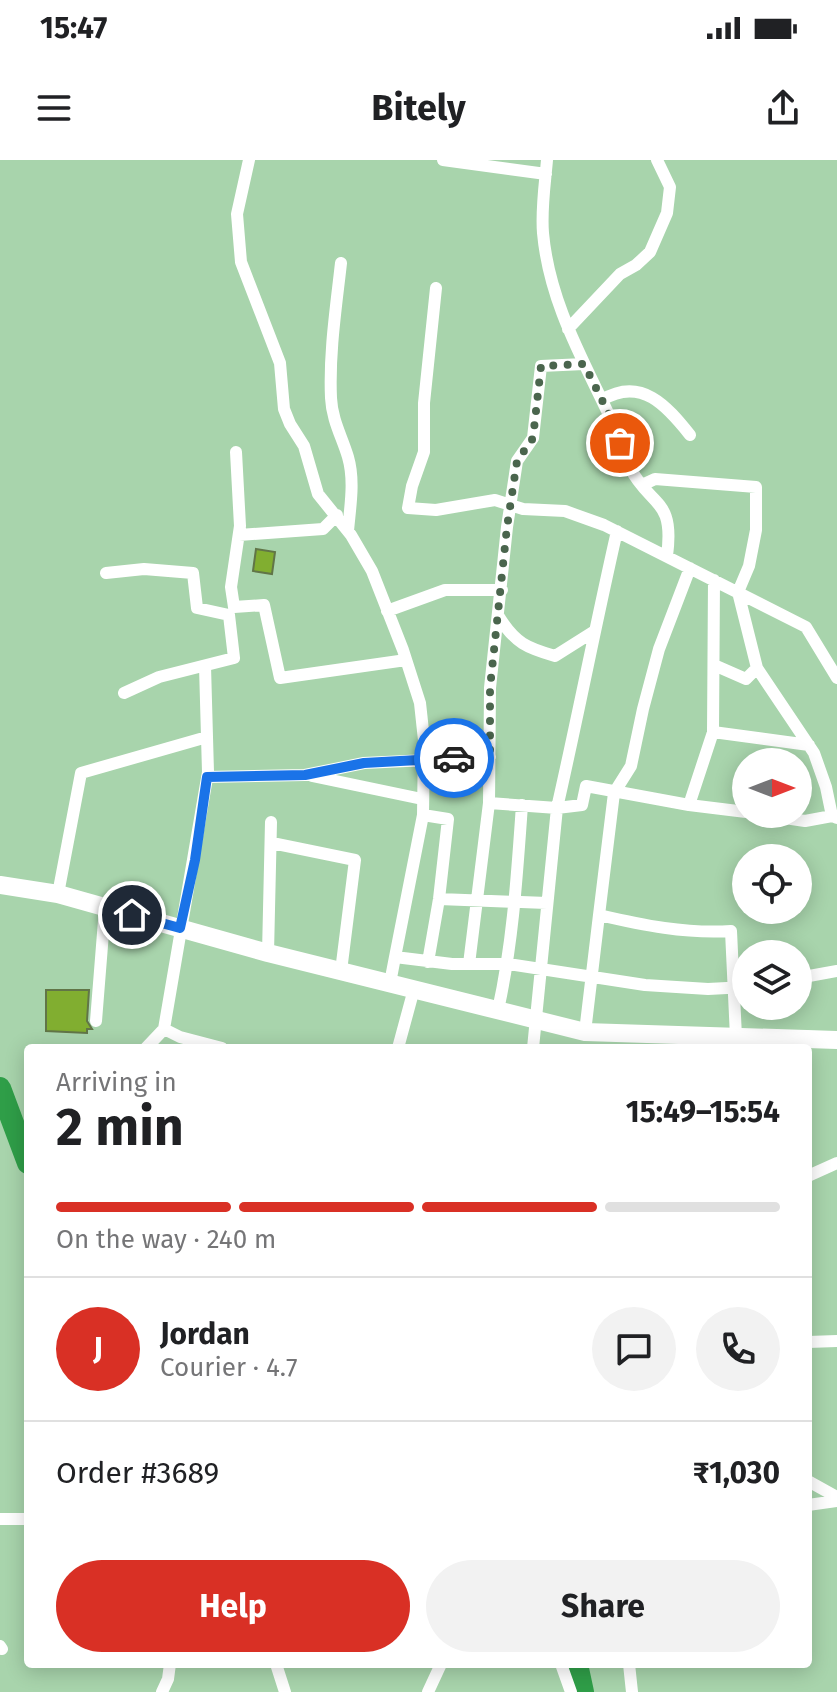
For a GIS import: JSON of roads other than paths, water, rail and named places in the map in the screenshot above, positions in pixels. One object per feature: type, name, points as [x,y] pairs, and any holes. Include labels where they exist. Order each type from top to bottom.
[{"type":"street","points":[[249,160],[237,214],[241,262],[280,363],[284,409],[304,446],[318,494],[337,515],[372,571],[420,703],[424,759],[423,815],[390,983]]},
{"type":"street","points":[[443,160],[546,174]]},
{"type":"street","points":[[547,160],[543,232],[547,263],[568,329],[629,467],[663,507],[671,530],[667,556]]},
{"type":"street","points":[[568,329],[620,274],[650,252],[667,213],[670,187],[657,160]]},
{"type":"street","points":[[341,263],[333,333],[331,399],[334,421],[349,459],[352,491],[348,531]]},
{"type":"street","points":[[436,288],[424,403],[424,452],[408,508],[436,510],[495,500],[523,509],[565,511],[617,531],[806,627],[837,678]]},
{"type":"street","points":[[469,964],[489,803],[490,688],[517,461],[533,438],[541,366],[584,364]]},
{"type":"street","points":[[602,400],[613,393],[641,393],[668,406],[690,435]]},
{"type":"street","points":[[236,452],[239,535],[231,587],[234,607],[264,605],[280,678],[406,660]]},
{"type":"street","points":[[642,485],[655,479],[756,487],[756,530],[749,566],[738,592],[757,668],[809,745],[826,787],[834,817],[812,820]]},
{"type":"street","points":[[239,535],[323,529],[337,515]]},
{"type":"street","points":[[533,1044],[557,808],[617,531]]},
{"type":"street","points":[[585,1032],[614,793],[631,766],[659,649],[690,568]]},
{"type":"street","points":[[106,573],[144,569],[193,573],[197,608],[229,615],[234,658],[159,677],[124,693]]},
{"type":"street","points":[[689,805],[713,732],[714,580]]},
{"type":"street","points":[[387,611],[445,590],[502,590]]},
{"type":"street","points":[[499,617],[511,637],[532,649],[555,656],[593,632]]},
{"type":"street","points":[[714,665],[746,679],[757,668]]},
{"type":"street","points":[[165,1044],[164,1029],[207,777],[205,666]]},
{"type":"street","points":[[713,732],[809,745]]},
{"type":"street","points":[[58,894],[81,773],[207,737]]},
{"type":"street","points":[[207,777],[305,775],[364,763],[490,757]]},
{"type":"street","points":[[305,775],[422,799]]},
{"type":"street","points":[[489,803],[557,808],[582,805],[586,786],[732,810]]},
{"type":"street","points":[[498,1010],[516,903],[522,805]]},
{"type":"street","points":[[423,815],[448,819],[428,962]]},
{"type":"street","points":[[268,953],[271,822]]},
{"type":"street","points":[[272,843],[355,860],[341,971]]},
{"type":"street","points":[[0,885],[58,894],[268,953],[585,1032],[837,1040]]},
{"type":"street","points":[[439,899],[547,903]]},
{"type":"street","points":[[96,1021],[105,908]]},
{"type":"street","points":[[599,915],[660,927],[706,932],[731,931],[732,940]]},
{"type":"street","points":[[395,957],[428,962],[508,964],[645,985],[732,987]]},
{"type":"street","points":[[812,975],[837,971]]},
{"type":"street","points":[[399,1044],[414,989]]},
{"type":"street","points":[[736,1037],[737,1020]]},
{"type":"street","points":[[150,1044],[164,1029]]},
{"type":"street","points":[[164,1029],[207,1044]]},
{"type":"street","points":[[812,1174],[837,1163]]},
{"type":"street","points":[[812,1342],[837,1341]]},
{"type":"street","points":[[812,1483],[837,1499]]},
{"type":"street","points":[[812,1504],[837,1499]]},
{"type":"street","points":[[0,1519],[24,1519]]},
{"type":"street","points":[[162,1692],[169,1668]]},
{"type":"street","points":[[277,1668],[285,1692]]},
{"type":"street","points":[[428,1692],[439,1668]]},
{"type":"street","points":[[562,1668],[571,1692]]},
{"type":"street","points":[[629,1668],[632,1692]]},
{"type":"waterway","points":[[0,1088],[24,1152]]},
{"type":"waterway","points":[[578,1668],[583,1692]]}]
